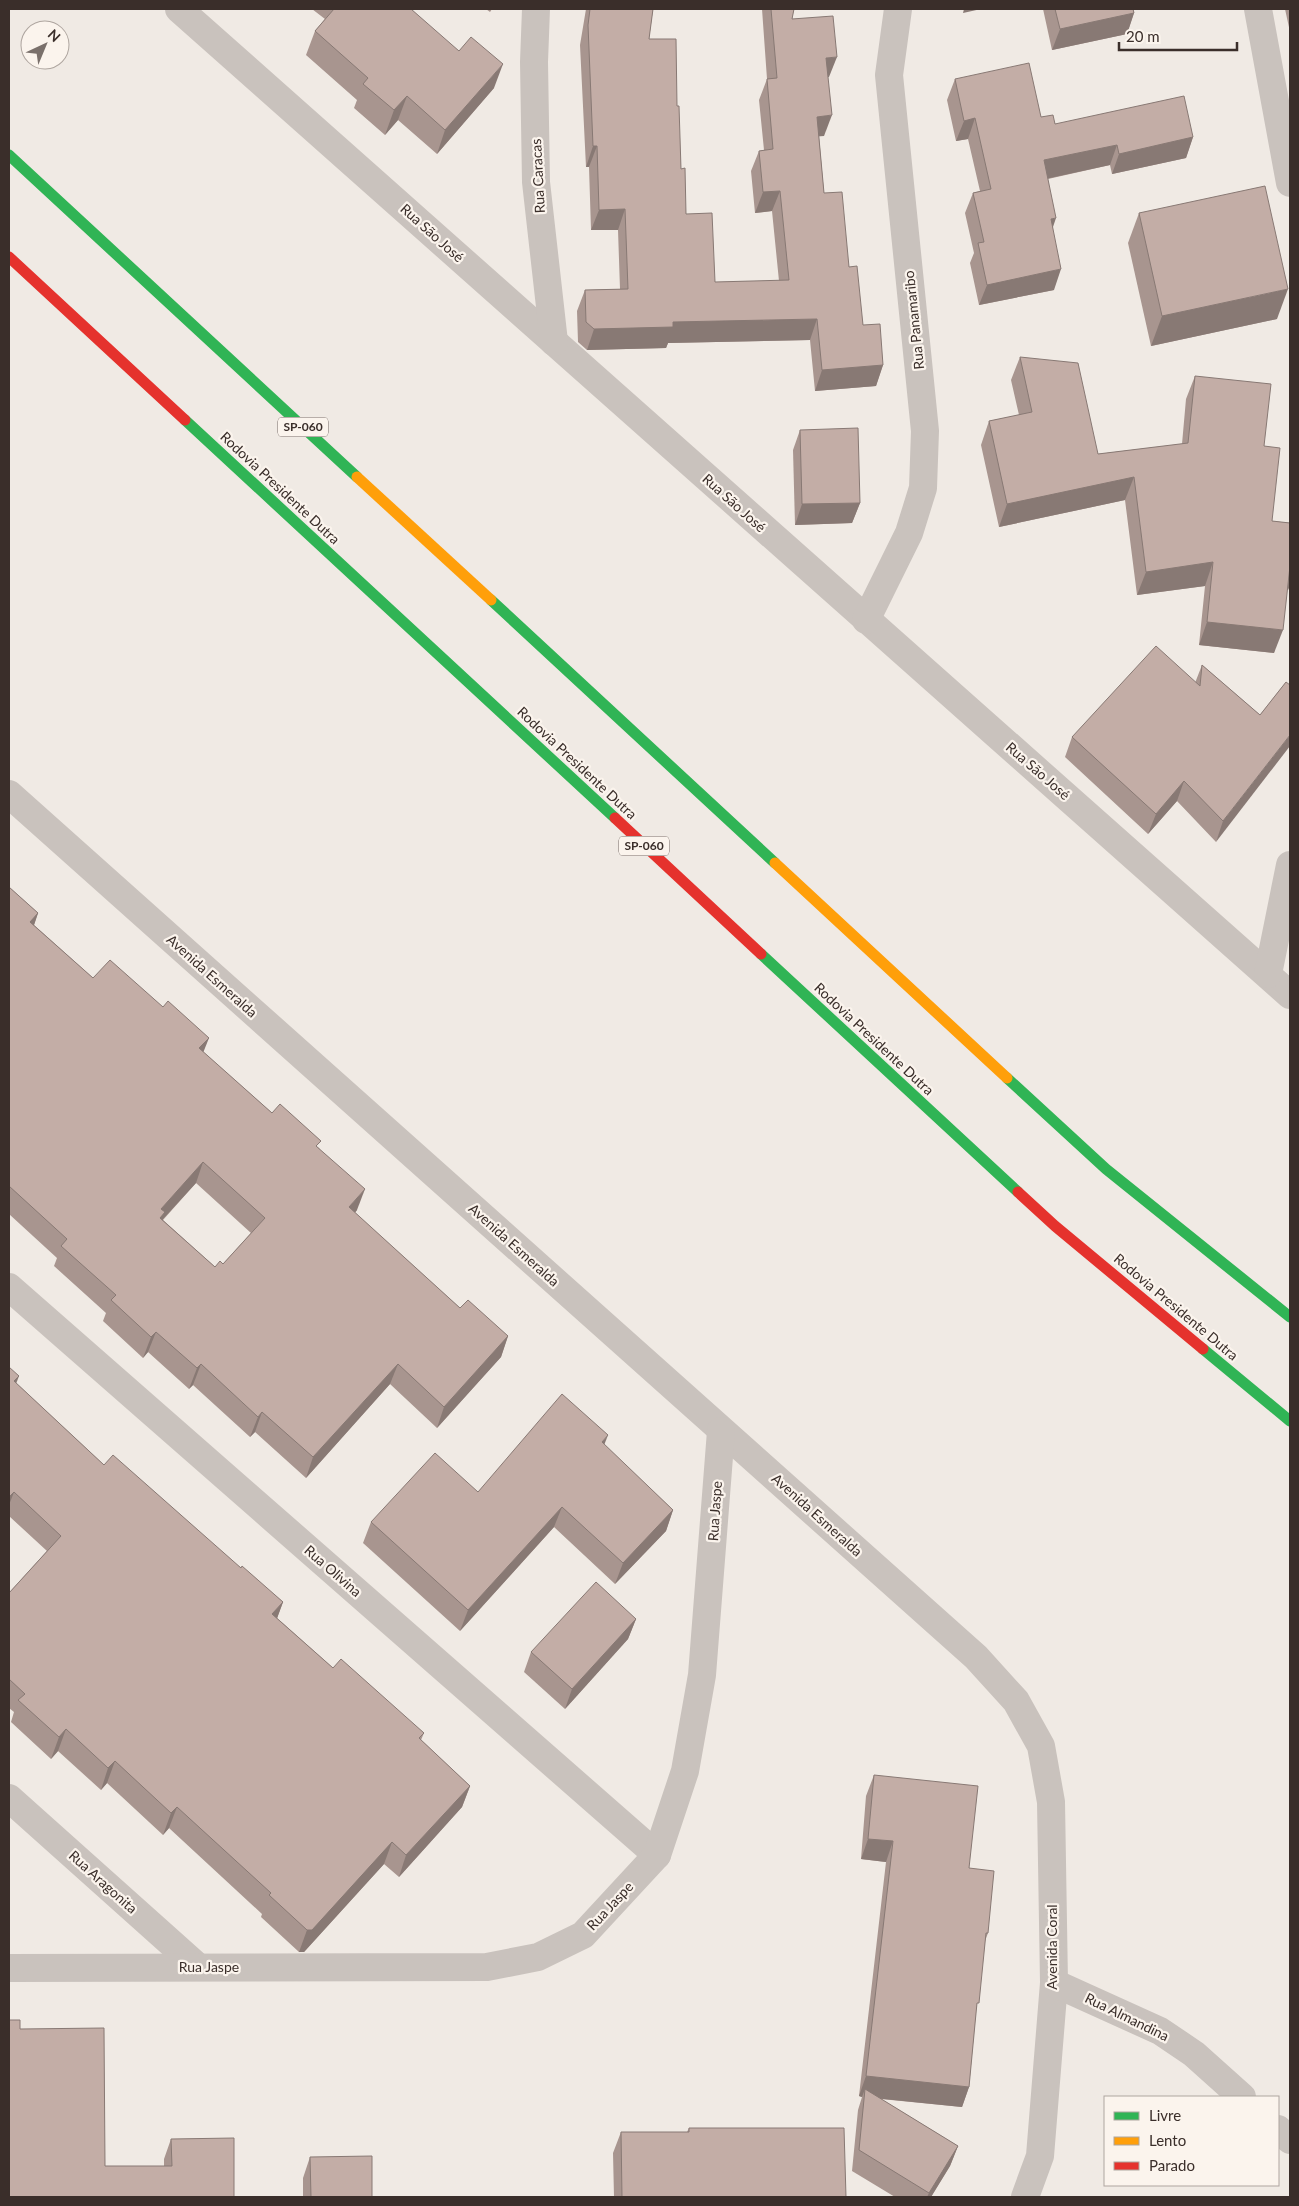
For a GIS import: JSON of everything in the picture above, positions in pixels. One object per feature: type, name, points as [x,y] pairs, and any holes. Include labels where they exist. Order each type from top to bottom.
[{"type":"highway","name":"SP-060","points":[[9,155],[1106,1169],[1290,1317]]},
{"type":"highway","name":"Rodovia Presidente Dutra","points":[[9,257],[1055,1226],[1290,1422]]},
{"type":"street","name":"Rua São José","points":[[179,9],[866,620],[1268,974],[1290,996]]},
{"type":"street","name":"Rua Caracas","points":[[536,9],[534,62],[536,182],[554,342]]},
{"type":"street","name":"Rua Panamaribo","points":[[866,620],[909,533],[923,488],[925,432],[889,75],[898,9]]},
{"type":"street","points":[[1258,9],[1290,183]]},
{"type":"street","name":"Avenida Esmeralda","points":[[9,794],[976,1657],[1016,1701]]},
{"type":"street","points":[[1268,974],[1290,865]]},
{"type":"street","name":"Rua Olivina","points":[[9,1287],[657,1855]]},
{"type":"street","name":"Rua Jaspe","points":[[9,1968],[487,1967],[538,1957],[583,1935],[657,1855],[686,1771],[702,1676],[721,1431]]},
{"type":"street","name":"Avenida Coral","points":[[1016,1701],[1041,1746],[1050,1802],[1054,1983],[1040,2156],[1025,2197]]},
{"type":"street","name":"Rua Aragonita","points":[[9,1798],[198,1967]]},
{"type":"street","name":"Rua Almandina","points":[[1054,1983],[1160,2031],[1194,2054],[1241,2096]]},
{"type":"street","points":[[1279,2129],[1290,2140]]},
{"type":"building","points":[[334,9],[411,9],[459,51],[471,37],[503,64],[445,130],[407,96],[394,110],[363,84],[368,78],[315,31]]},
{"type":"building","points":[[590,9],[653,9],[649,39],[676,39],[677,106],[679,106],[681,169],[685,168],[686,214],[712,213],[715,282],[789,280],[780,191],[763,192],[759,151],[773,149],[767,79],[777,78],[771,9],[794,9],[792,19],[833,16],[837,57],[826,58],[832,115],[817,117],[824,193],[842,192],[849,267],[857,266],[863,325],[880,324],[883,365],[822,370],[817,319],[673,322],[673,327],[594,329],[586,322],[585,290],[628,289],[625,209],[599,210],[597,146],[593,146],[588,25]]},
{"type":"building","points":[[1055,9],[1133,9],[1134,13],[1060,29]]},
{"type":"building","points":[[1029,63],[1041,117],[1053,115],[1055,124],[1184,96],[1193,137],[1119,154],[1117,145],[1044,160],[1056,218],[1051,219],[1061,269],[987,285],[978,243],[984,242],[973,193],[991,189],[975,118],[964,121],[955,79]]},
{"type":"building","points":[[1265,186],[1288,289],[1162,316],[1139,213]]},
{"type":"building","points":[[1020,357],[1078,363],[1098,454],[1188,443],[1195,376],[1271,384],[1264,446],[1280,448],[1272,521],[1290,523],[1290,566],[1283,630],[1207,622],[1213,562],[1146,572],[1134,477],[1007,504],[989,421],[1032,412]]},
{"type":"building","points":[[858,428],[860,503],[802,504],[800,430]]},
{"type":"building","points":[[1156,646],[1200,686],[1202,665],[1260,715],[1286,682],[1290,685],[1290,735],[1223,821],[1184,781],[1156,814],[1072,737]]},
{"type":"building","points":[[9,887],[38,913],[30,922],[93,978],[110,960],[163,1007],[168,1001],[209,1038],[199,1048],[272,1113],[280,1104],[321,1141],[316,1146],[365,1189],[349,1207],[460,1308],[468,1300],[508,1336],[444,1407],[398,1364],[313,1457],[262,1412],[258,1417],[201,1364],[197,1368],[156,1332],[151,1337],[111,1300],[116,1295],[61,1246],[67,1239],[9,1186]],"holes":[[[203,1162],[265,1218],[223,1264],[220,1261],[215,1267],[160,1218],[165,1212],[161,1209]]]},
{"type":"building","points":[[9,1367],[19,1376],[14,1381],[104,1465],[113,1455],[241,1568],[242,1566],[283,1602],[272,1614],[333,1668],[341,1659],[424,1733],[419,1738],[470,1786],[406,1855],[392,1842],[312,1930],[307,1930],[269,1895],[271,1893],[177,1807],[171,1813],[115,1761],[108,1768],[66,1729],[59,1737],[18,1700],[25,1694],[9,1679],[9,1593],[61,1536],[14,1492],[9,1497]]},
{"type":"building","points":[[562,1394],[608,1435],[602,1442],[673,1510],[623,1563],[562,1507],[468,1610],[371,1522],[435,1453],[478,1492]]},
{"type":"building","points":[[596,1582],[636,1619],[572,1689],[531,1652]]},
{"type":"building","points":[[874,1775],[978,1786],[969,1868],[994,1871],[979,2003],[977,2003],[969,2087],[866,2076],[893,1841],[868,1839]]},
{"type":"building","points":[[9,2020],[20,2020],[20,2029],[104,2028],[105,2166],[172,2166],[171,2139],[234,2138],[234,2197],[9,2197]]},
{"type":"building","points":[[865,2089],[958,2146],[929,2193],[859,2150]]},
{"type":"building","points":[[689,2128],[844,2128],[846,2197],[622,2197],[621,2132],[689,2132]]},
{"type":"building","points":[[372,2156],[372,2197],[311,2197],[310,2157]]},
{"type":"traffic: fast","points":[[9,155],[357,477]]},
{"type":"traffic: fast","points":[[185,420],[615,818]]},
{"type":"traffic: fast","points":[[491,600],[775,863]]},
{"type":"traffic: fast","points":[[761,954],[1018,1192]]},
{"type":"traffic: fast","points":[[1007,1078],[1106,1169],[1290,1317]]},
{"type":"traffic: fast","points":[[1203,1349],[1290,1421]]},
{"type":"traffic: slow","points":[[357,477],[491,600]]},
{"type":"traffic: slow","points":[[775,863],[1007,1078]]},
{"type":"traffic: jam","points":[[9,257],[185,420]]},
{"type":"traffic: jam","points":[[615,818],[761,954]]},
{"type":"traffic: jam","points":[[1018,1192],[1055,1226],[1203,1349]]}]
